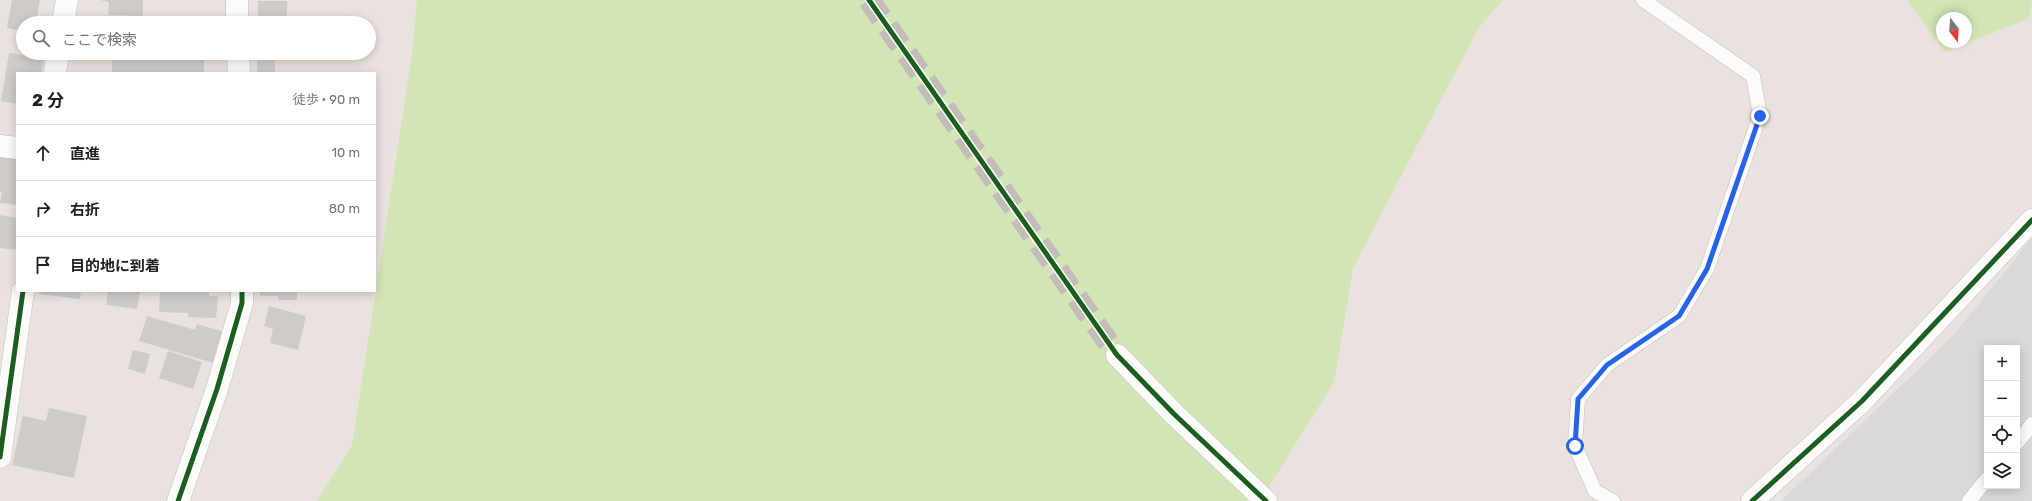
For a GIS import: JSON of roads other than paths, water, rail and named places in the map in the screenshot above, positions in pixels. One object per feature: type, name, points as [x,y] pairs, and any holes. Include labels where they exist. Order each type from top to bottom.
[{"type":"street","points":[[64,16],[67,0]]},
{"type":"street","points":[[237,0],[237,16]]},
{"type":"street","points":[[55,72],[57,60]]},
{"type":"street","points":[[238,60],[239,72]]},
{"type":"street","points":[[0,146],[16,148]]},
{"type":"street","points":[[1752,501],[1862,401],[2032,220]]},
{"type":"street","points":[[0,457],[23,292]]},
{"type":"street","points":[[178,501],[217,388],[242,303],[242,292]]},
{"type":"street","points":[[1117,355],[1174,414],[1266,501]]},
{"type":"lane","points":[[1613,501],[1595,491],[1575,446],[1578,399],[1607,365],[1679,316],[1707,269],[1760,116],[1753,76],[1643,0]]},
{"type":"lane","points":[[2020,439],[2032,424]]},
{"type":"lane","points":[[1969,501],[1984,483]]},
{"type":"tunnel","points":[[869,0],[1117,355]]}]
